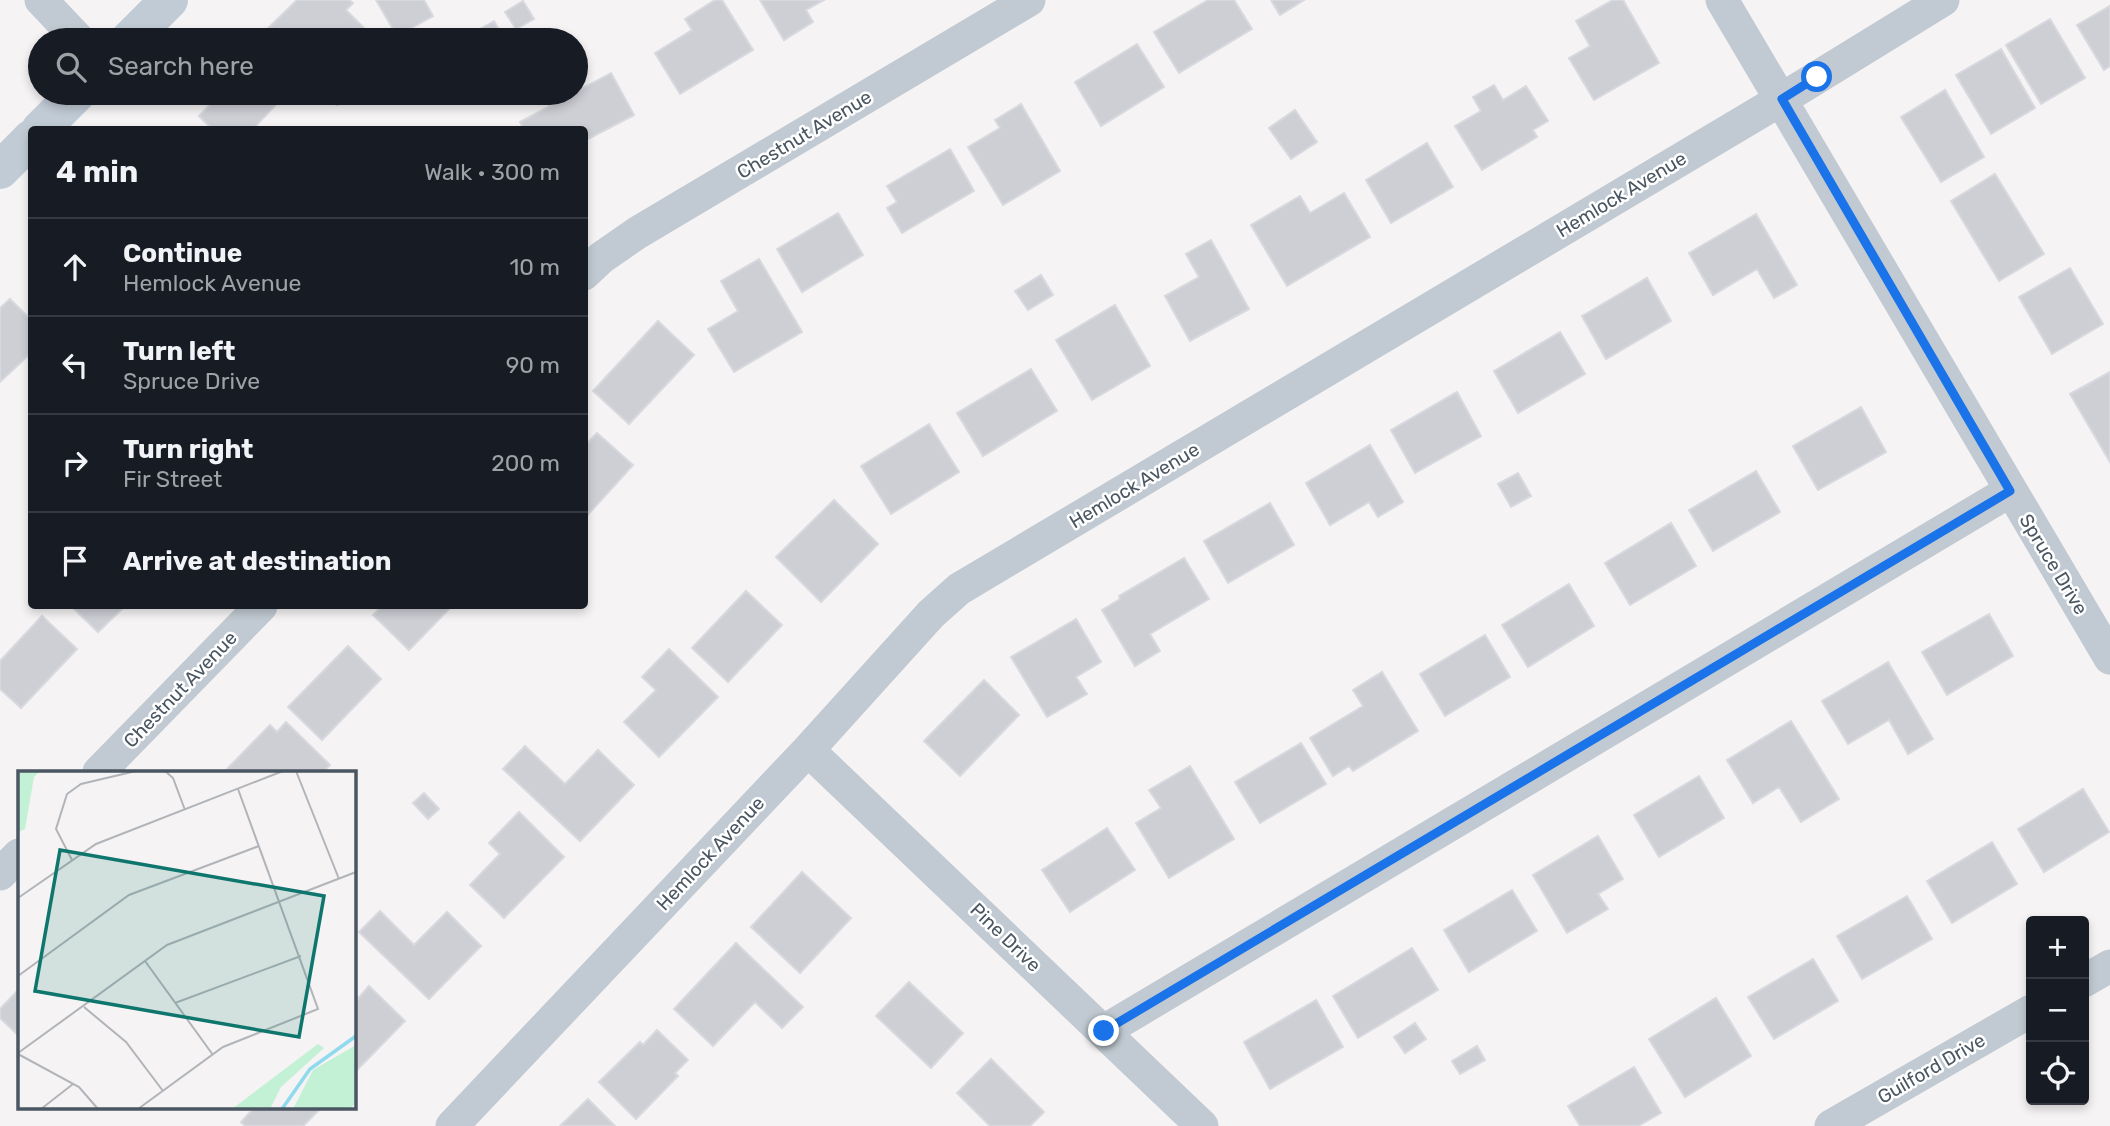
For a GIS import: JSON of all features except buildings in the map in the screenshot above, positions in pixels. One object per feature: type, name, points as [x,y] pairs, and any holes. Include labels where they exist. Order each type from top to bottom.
[{"type":"street","points":[[41,0],[68,28]]},
{"type":"street","points":[[141,28],[169,0]]},
{"type":"street","name":"Chestnut Avenue","points":[[588,270],[636,233],[1028,0]]},
{"type":"street","name":"Spruce Drive","points":[[1722,0],[2110,658]]},
{"type":"street","name":"Hemlock Avenue","points":[[452,1126],[808,750],[931,614],[959,589],[1782,99],[1942,0]]},
{"type":"street","points":[[44,126],[65,105]]},
{"type":"street","points":[[0,170],[28,142]]},
{"type":"street","points":[[1104,1031],[2010,491]]},
{"type":"street","name":"Chestnut Avenue","points":[[100,771],[258,609]]},
{"type":"street","name":"Pine Drive","points":[[808,750],[1202,1126]]},
{"type":"street","points":[[0,874],[18,856]]},
{"type":"street","points":[[2087,979],[2110,966]]},
{"type":"street","name":"Guilford Drive","points":[[1831,1126],[2026,1014]]},
{"type":"route","points":[[1104,1031],[2010,491],[1782,99],[1817,77]]}]
